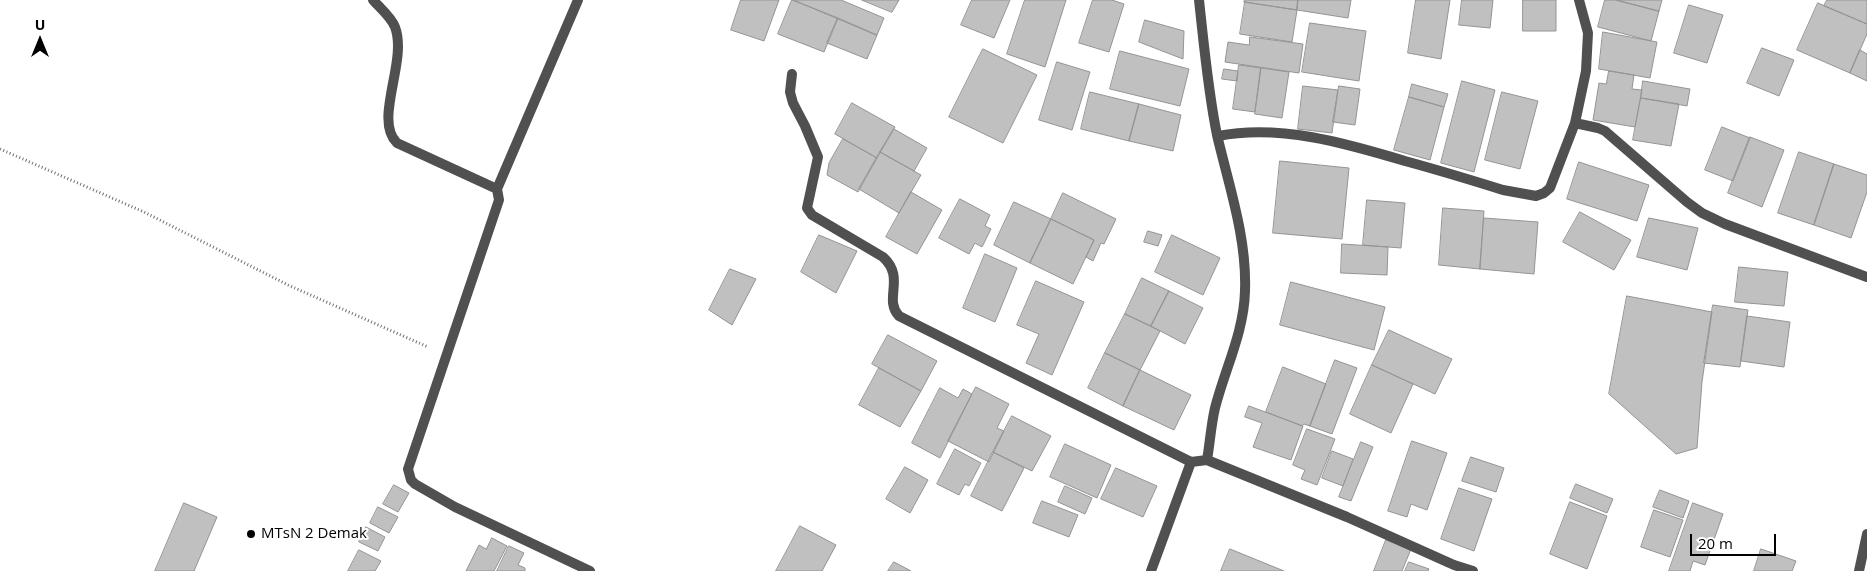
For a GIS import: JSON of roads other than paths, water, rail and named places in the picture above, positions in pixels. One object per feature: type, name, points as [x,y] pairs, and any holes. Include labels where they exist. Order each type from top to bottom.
[{"type":"street","points":[[373,0],[391,20],[396,32],[397,60],[388,113],[388,128],[393,140],[497,189]]},
{"type":"street","points":[[578,0],[497,189],[499,200],[408,469],[414,484],[456,507],[590,571]]},
{"type":"street","points":[[1199,0],[1210,98],[1238,216],[1245,270],[1245,289],[1240,326],[1215,408],[1207,460]]},
{"type":"street","points":[[1218,136],[1235,132],[1270,133],[1344,143],[1503,190],[1536,196],[1544,193],[1550,188],[1575,123],[1586,71],[1587,26],[1579,0]]},
{"type":"street","points":[[792,74],[790,92],[793,103],[818,157],[808,208],[812,215],[883,257],[888,262],[895,278],[893,305],[899,316],[1191,462],[1207,460],[1347,517],[1454,565],[1473,571]]},
{"type":"street","points":[[1575,123],[1598,128],[1605,132],[1702,213],[1725,224],[1867,276]]},
{"type":"street","points":[[1151,571],[1191,462]]},
{"type":"street","points":[[1859,571],[1867,534]]},
{"type":"place","name":"MTsN 2 Demak","points":[[251,534]]}]
